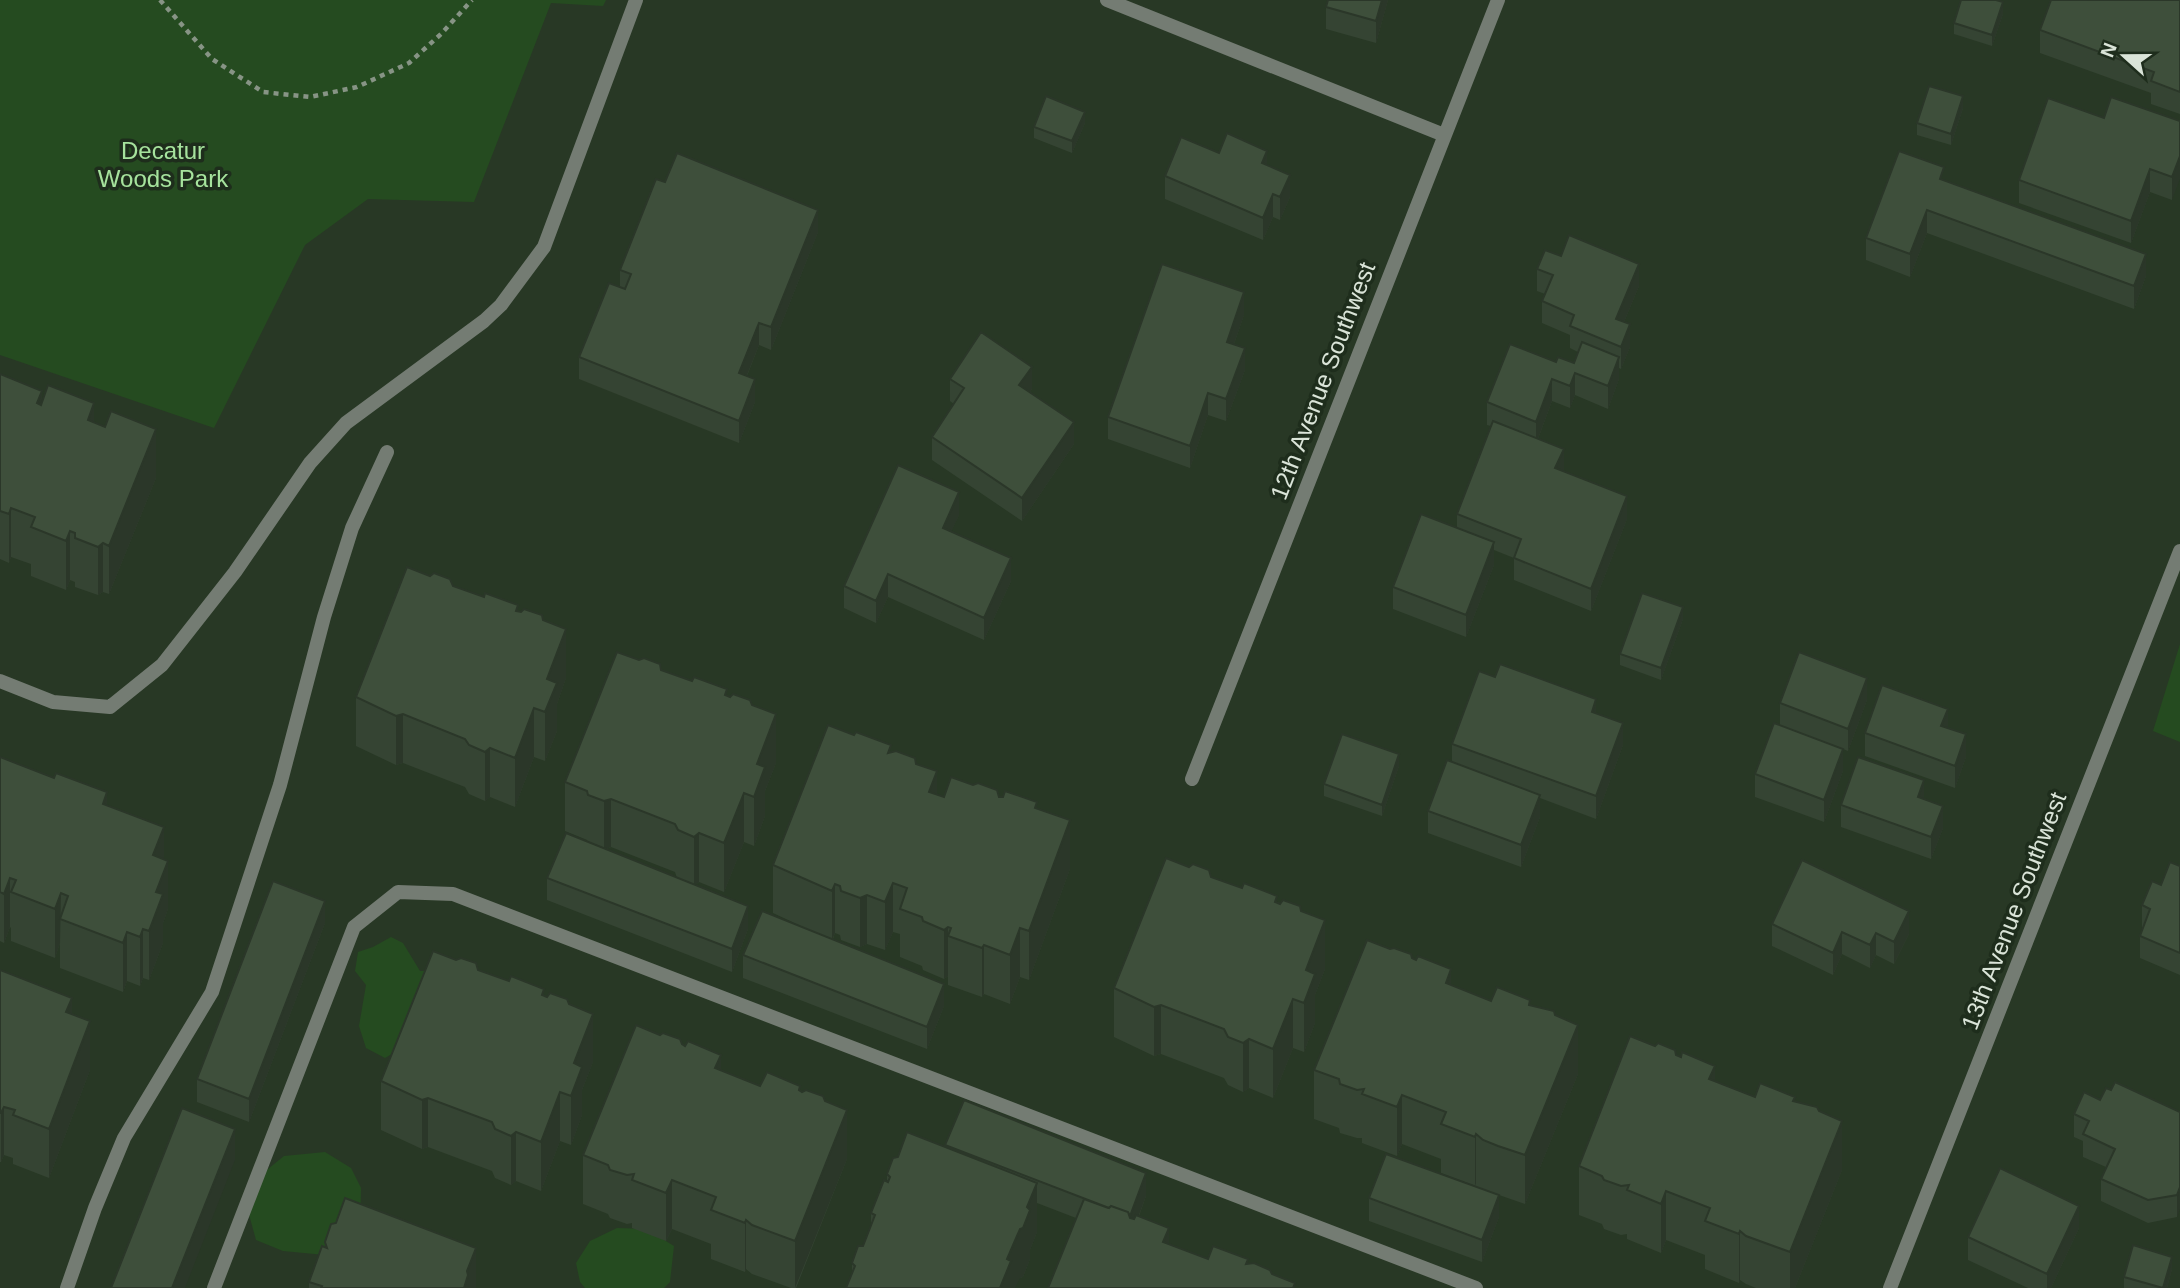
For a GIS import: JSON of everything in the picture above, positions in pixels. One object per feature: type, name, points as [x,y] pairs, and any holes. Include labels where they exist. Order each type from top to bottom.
[{"type":"street","points":[[0,681],[52,702],[110,708],[162,665],[235,572],[310,463],[346,423],[484,321],[501,304],[544,247],[636,0]]},
{"type":"street","points":[[1107,0],[1444,135]]},
{"type":"street","name":"12th Avenue Southwest","points":[[1192,779],[1498,0]]},
{"type":"street","points":[[67,1288],[95,1208],[124,1138],[212,992],[280,785],[324,617],[352,528],[387,452]]},
{"type":"street","name":"13th Avenue Southwest","points":[[1890,1288],[2180,551]]},
{"type":"street","points":[[214,1288],[354,927],[398,892],[453,894],[1476,1288]]},
{"type":"path","points":[[160,0],[212,59],[263,92],[310,97],[357,87],[409,63],[441,34],[472,0]]},
{"type":"green space","name":"Decatur Woods Park","points":[[0,0],[606,0],[603,6],[551,3],[474,202],[368,199],[305,245],[214,428],[0,355]]},
{"type":"green space","points":[[2180,644],[2180,742],[2153,731]]},
{"type":"green space","points":[[391,937],[403,943],[420,971],[437,971],[426,1034],[385,1058],[366,1048],[359,1026],[366,985],[355,971],[358,952]]},
{"type":"green space","points":[[325,1152],[351,1168],[361,1188],[360,1237],[325,1255],[283,1251],[256,1240],[248,1211],[263,1173],[284,1156]]},
{"type":"green space","points":[[617,1228],[646,1229],[674,1246],[670,1282],[664,1288],[585,1288],[580,1282],[576,1263],[590,1241]]},
{"type":"building","points":[[1328,0],[1382,0],[1376,21],[1326,7]]},
{"type":"building","points":[[1961,0],[2003,2],[1992,35],[1954,23]]},
{"type":"building","points":[[2051,0],[2180,0],[2180,92],[2151,81],[2154,72],[2040,30]]},
{"type":"building","points":[[1929,86],[1963,96],[1951,134],[1917,123]]},
{"type":"building","points":[[1046,96],[1085,112],[1072,141],[1034,127]]},
{"type":"building","points":[[2111,97],[2180,121],[2180,156],[2172,177],[2150,169],[2131,221],[2019,180],[2048,98],[2104,118]]},
{"type":"building","points":[[1227,133],[1267,151],[1262,163],[1290,175],[1280,197],[1273,194],[1263,218],[1165,176],[1181,137],[1219,153]]},
{"type":"building","points":[[1899,151],[1944,167],[1940,179],[2146,254],[2134,286],[1927,210],[1910,254],[1866,238]]},
{"type":"building","points":[[677,153],[818,210],[771,327],[759,323],[739,373],[755,379],[739,421],[579,357],[609,283],[625,289],[631,274],[620,270],[656,179],[665,182]]},
{"type":"building","points":[[1569,235],[1639,264],[1616,319],[1630,324],[1621,347],[1570,326],[1574,315],[1542,301],[1553,275],[1537,269],[1545,250],[1561,256]]},
{"type":"building","points":[[1162,264],[1244,292],[1227,342],[1245,348],[1226,399],[1208,393],[1190,446],[1108,417]]},
{"type":"building","points":[[981,332],[1032,367],[1019,385],[1074,422],[1022,498],[932,437],[964,388],[950,379]]},
{"type":"building","points":[[1582,342],[1619,357],[1608,386],[1575,373],[1570,386],[1552,379],[1536,422],[1487,402],[1510,344],[1556,362],[1558,357],[1574,363]]},
{"type":"building","points":[[0,374],[42,391],[37,403],[41,405],[48,385],[94,403],[88,420],[105,427],[111,411],[156,429],[109,546],[103,543],[98,547],[75,538],[75,533],[70,531],[66,541],[31,527],[35,517],[11,508],[9,514],[0,511]]},
{"type":"building","points":[[1493,421],[1564,449],[1555,468],[1627,496],[1591,589],[1514,558],[1521,539],[1457,514]]},
{"type":"building","points":[[898,465],[959,492],[943,528],[1011,558],[984,618],[888,574],[876,601],[844,586]]},
{"type":"building","points":[[1421,514],[1494,542],[1466,615],[1393,587]]},
{"type":"building","points":[[407,567],[430,576],[434,573],[450,579],[453,586],[484,597],[485,593],[518,605],[516,611],[521,612],[524,609],[542,615],[543,620],[566,629],[547,679],[557,683],[545,712],[534,708],[515,758],[490,748],[485,752],[469,745],[465,739],[403,714],[396,716],[356,697]]},
{"type":"building","points":[[1642,593],[1683,607],[1661,668],[1620,654]]},
{"type":"building","points":[[617,652],[660,664],[661,670],[692,681],[694,677],[727,689],[725,695],[730,697],[733,694],[750,700],[752,705],[776,714],[757,764],[765,767],[754,797],[744,793],[724,843],[699,833],[694,837],[678,830],[675,824],[611,799],[604,801],[588,795],[587,791],[565,782]]},
{"type":"building","points":[[1799,652],[1867,678],[1848,729],[1780,703]]},
{"type":"building","points":[[1500,664],[1596,699],[1592,712],[1623,723],[1596,796],[1452,744],[1479,671],[1495,677]]},
{"type":"building","points":[[1882,685],[1948,709],[1941,726],[1966,734],[1955,766],[1865,733]]},
{"type":"building","points":[[1774,723],[1843,749],[1824,800],[1755,774]]},
{"type":"building","points":[[828,725],[891,745],[888,753],[896,751],[915,758],[916,764],[937,771],[929,792],[944,797],[951,777],[997,790],[999,797],[1003,797],[1005,791],[1037,802],[1035,808],[1070,820],[1029,931],[1020,928],[1010,955],[948,936],[951,928],[944,930],[923,921],[922,917],[900,909],[907,888],[893,883],[885,902],[867,895],[860,898],[841,891],[840,886],[835,884],[832,891],[773,865]]},
{"type":"building","points":[[1342,734],[1399,754],[1382,805],[1324,784]]},
{"type":"building","points":[[0,757],[54,778],[56,773],[107,792],[103,804],[164,827],[153,855],[168,861],[156,892],[163,894],[149,931],[143,929],[140,937],[127,932],[123,943],[60,919],[68,896],[61,893],[55,909],[11,892],[16,880],[10,878],[4,894],[0,892]]},
{"type":"building","points":[[1858,757],[1924,780],[1918,797],[1943,806],[1931,837],[1841,805]]},
{"type":"building","points":[[1447,760],[1540,795],[1521,845],[1428,811]]},
{"type":"building","points":[[566,833],[748,906],[732,949],[547,878]]},
{"type":"building","points":[[1166,858],[1189,867],[1193,864],[1209,870],[1211,877],[1242,888],[1244,883],[1277,896],[1275,902],[1280,904],[1283,900],[1300,906],[1301,911],[1325,920],[1306,970],[1315,974],[1304,1003],[1293,999],[1273,1049],[1249,1039],[1243,1043],[1228,1037],[1224,1029],[1161,1005],[1154,1007],[1114,988]]},
{"type":"building","points":[[1802,860],[1909,911],[1894,942],[1876,933],[1870,945],[1842,932],[1833,953],[1772,924]]},
{"type":"building","points":[[2170,862],[2180,866],[2180,953],[2140,936],[2150,909],[2142,905],[2152,881],[2161,885]]},
{"type":"building","points":[[273,881],[325,901],[249,1099],[197,1079]]},
{"type":"building","points":[[762,911],[944,984],[927,1027],[743,955]]},
{"type":"building","points":[[1367,940],[1411,954],[1416,960],[1418,956],[1451,969],[1446,983],[1491,1001],[1497,987],[1530,1000],[1529,1005],[1554,1011],[1555,1015],[1578,1025],[1525,1155],[1483,1140],[1476,1134],[1475,1137],[1441,1124],[1446,1112],[1402,1095],[1397,1107],[1362,1094],[1364,1089],[1357,1090],[1340,1084],[1339,1079],[1314,1070]]},
{"type":"building","points":[[433,951],[456,960],[461,958],[476,963],[478,970],[509,981],[511,976],[544,989],[542,995],[547,997],[550,993],[567,999],[569,1004],[593,1014],[574,1063],[582,1067],[571,1096],[560,1092],[541,1142],[516,1132],[511,1136],[495,1129],[492,1122],[428,1098],[422,1100],[381,1081]]},
{"type":"building","points":[[0,970],[72,998],[66,1012],[90,1021],[49,1129],[13,1115],[15,1110],[4,1107],[0,1113]]},
{"type":"building","points":[[636,1025],[660,1035],[663,1033],[680,1039],[685,1046],[688,1041],[721,1055],[715,1068],[760,1086],[767,1072],[800,1086],[799,1090],[802,1092],[806,1090],[823,1096],[825,1101],[847,1110],[795,1241],[752,1225],[746,1220],[745,1223],[711,1210],[716,1197],[672,1180],[666,1193],[632,1180],[634,1174],[627,1175],[610,1170],[608,1165],[583,1155]]},
{"type":"building","points":[[1630,1036],[1655,1046],[1658,1043],[1675,1050],[1676,1055],[1681,1057],[1682,1052],[1715,1066],[1709,1079],[1755,1097],[1760,1083],[1795,1097],[1793,1101],[1817,1107],[1819,1111],[1842,1121],[1790,1252],[1746,1236],[1740,1231],[1739,1234],[1705,1221],[1710,1208],[1666,1191],[1661,1204],[1627,1190],[1629,1185],[1621,1186],[1604,1180],[1602,1176],[1579,1166]]},
{"type":"building","points":[[2115,1082],[2180,1112],[2180,1187],[2177,1195],[2148,1200],[2101,1179],[2115,1149],[2083,1134],[2089,1121],[2074,1114],[2084,1092],[2100,1100],[2106,1088],[2111,1090]]},
{"type":"building","points":[[964,1100],[1146,1173],[1130,1216],[1128,1212],[1111,1206],[1109,1208],[945,1145]]},
{"type":"building","points":[[182,1108],[235,1129],[172,1288],[111,1288]]},
{"type":"building","points":[[907,1132],[1037,1183],[1027,1207],[1030,1210],[1023,1228],[1020,1229],[1007,1259],[1011,1261],[1000,1288],[846,1288],[855,1266],[852,1263],[858,1246],[863,1246],[875,1215],[871,1213],[884,1180],[888,1182],[890,1177],[887,1174],[893,1158],[898,1157]]},
{"type":"building","points":[[1386,1154],[1499,1195],[1482,1240],[1369,1198]]},
{"type":"building","points":[[2000,1168],[2079,1206],[2047,1274],[1968,1237]]},
{"type":"building","points":[[345,1198],[476,1248],[464,1288],[321,1288],[322,1286],[309,1282],[322,1246],[327,1248],[325,1242],[331,1224],[336,1223]]},
{"type":"building","points":[[1084,1199],[1128,1212],[1130,1218],[1134,1219],[1136,1215],[1169,1228],[1163,1242],[1208,1259],[1213,1246],[1248,1259],[1246,1264],[1254,1263],[1295,1283],[1293,1288],[1048,1288]]},
{"type":"building","points":[[2133,1245],[2172,1257],[2163,1288],[2124,1277]]}]
